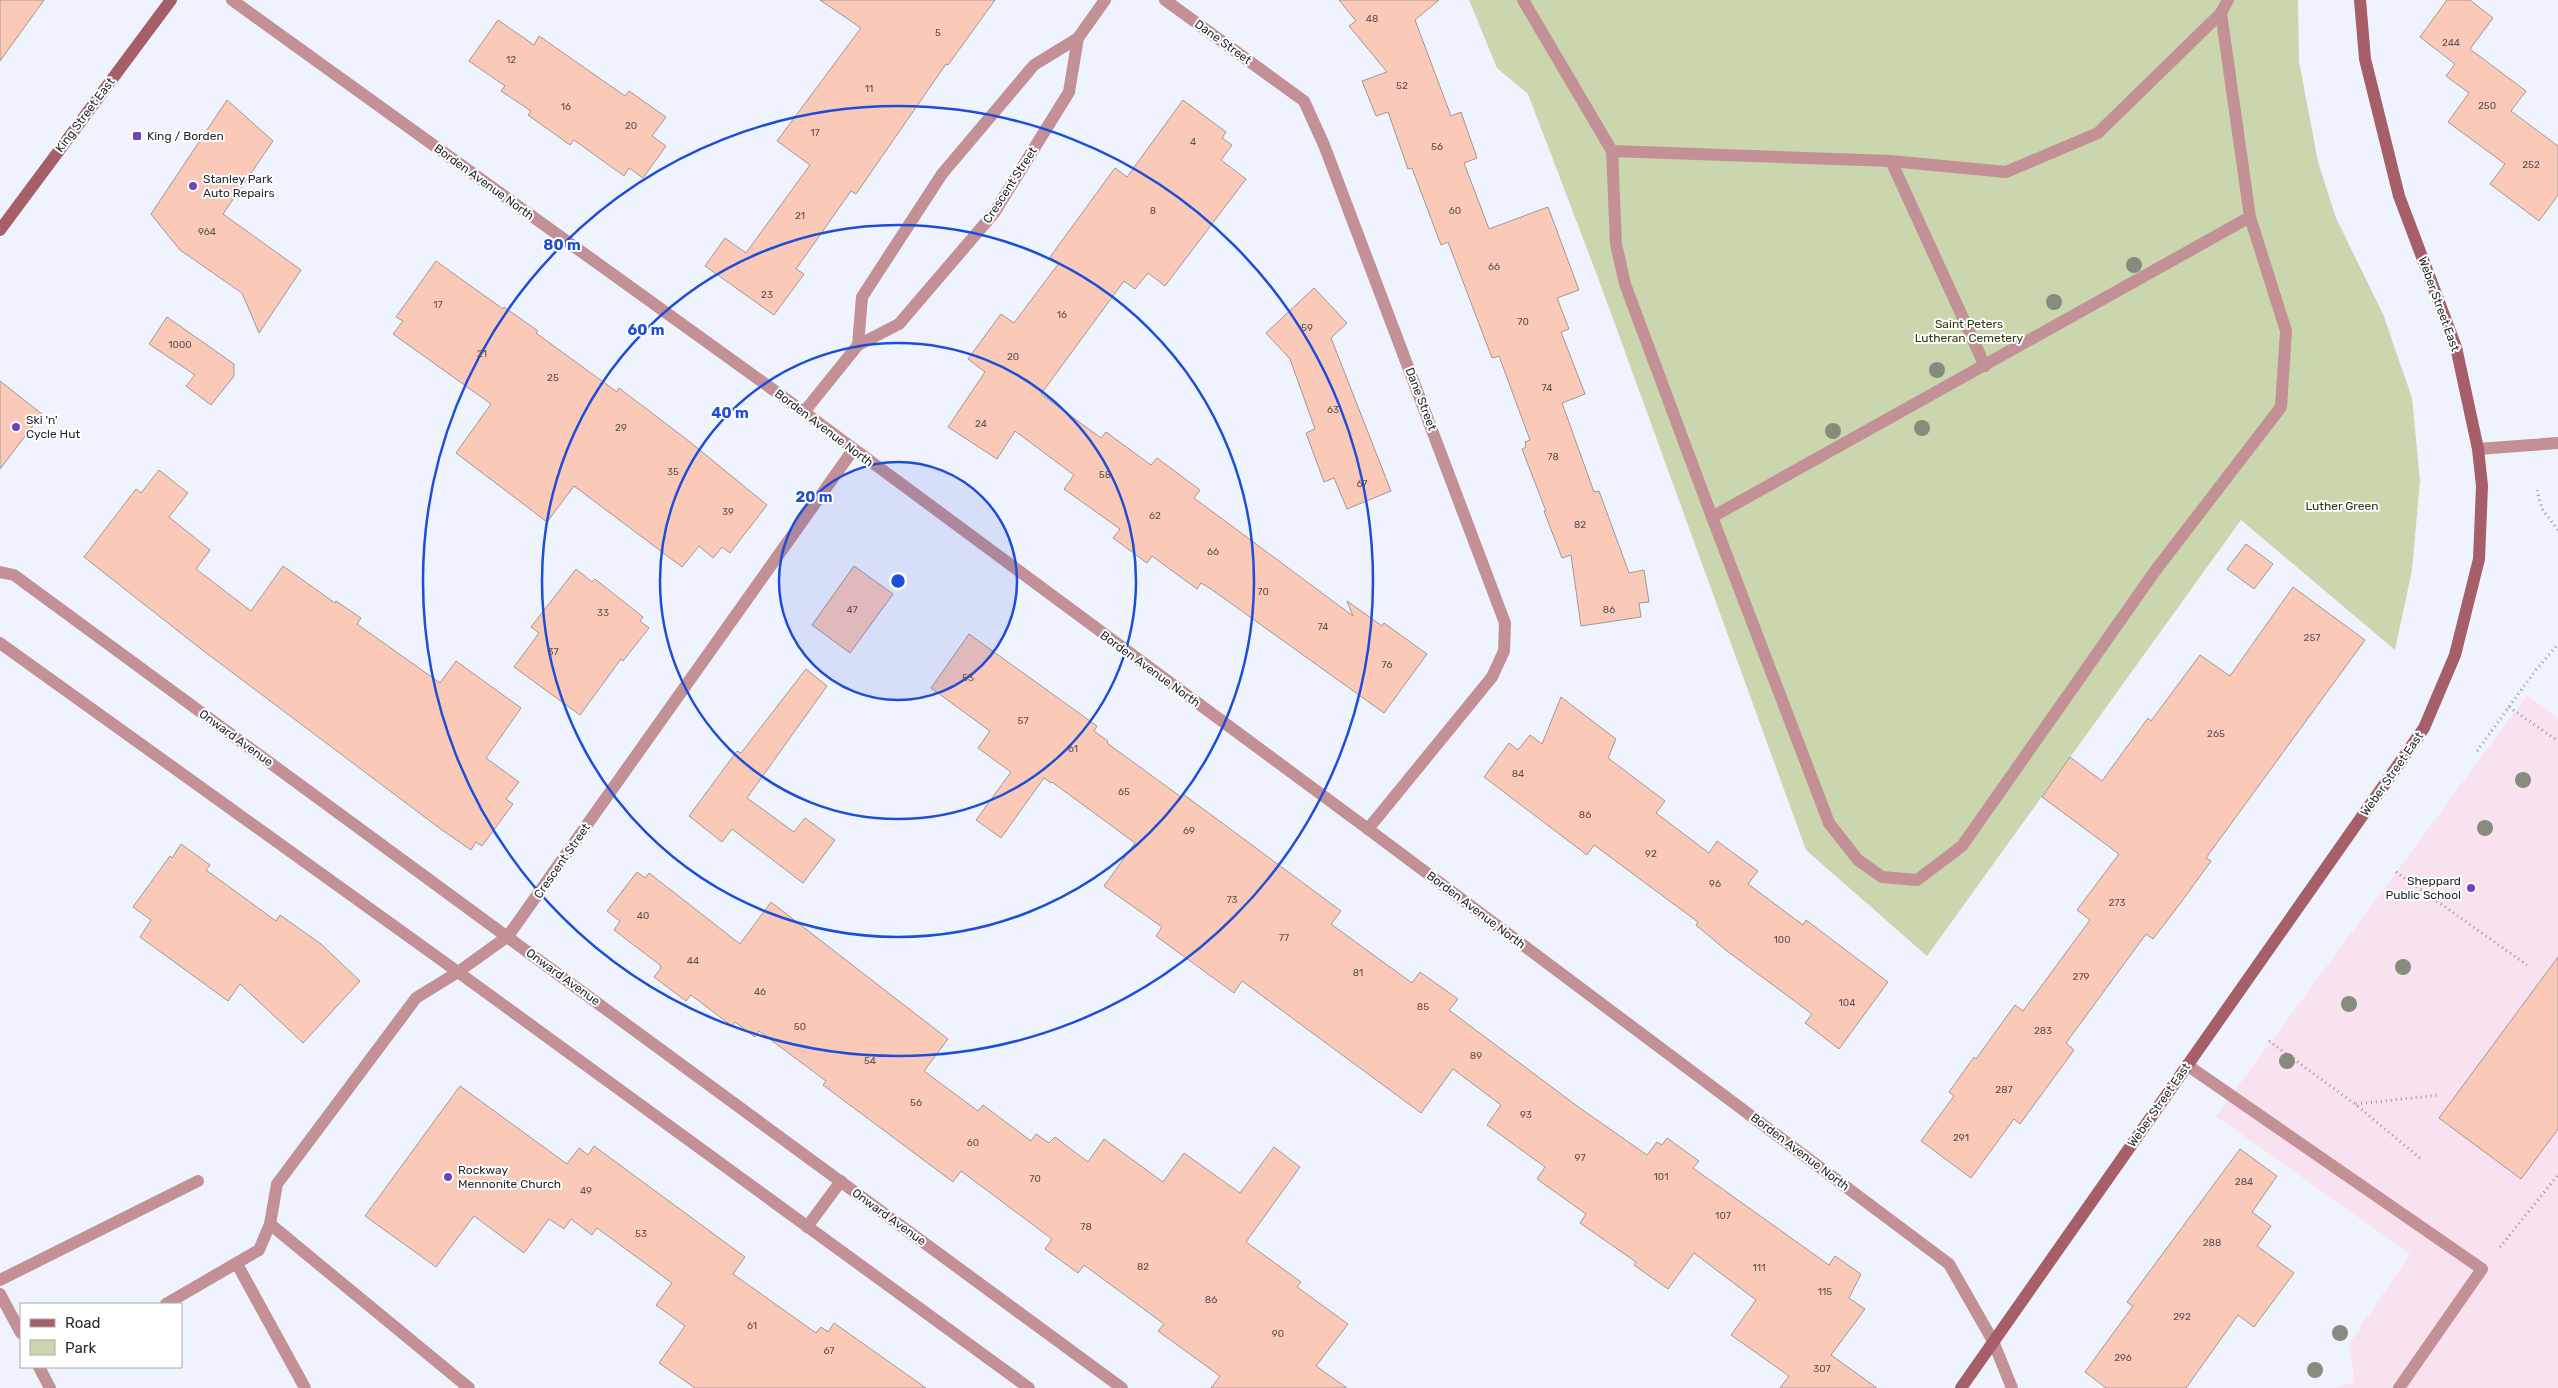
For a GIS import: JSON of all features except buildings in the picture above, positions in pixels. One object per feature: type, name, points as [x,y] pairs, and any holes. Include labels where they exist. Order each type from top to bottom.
[{"type":"main road","name":"King Street East","points":[[0,230],[171,0]]},
{"type":"main road","name":"Weber Street East","points":[[1961,1388],[2424,728],[2455,655],[2479,559],[2482,486],[2478,449],[2456,347],[2399,196],[2365,59],[2360,0]]},
{"type":"street","name":"Borden Avenue North","points":[[232,0],[804,412],[1368,829],[1949,1264],[1993,1341],[2012,1388]]},
{"type":"street","name":"Crescent Street","points":[[858,345],[862,297],[942,174],[1034,65],[1078,38],[1105,0]]},
{"type":"street","name":"Dane Street","points":[[1165,0],[1304,102],[1324,145],[1505,623],[1504,651],[1492,677],[1368,829]]},
{"type":"street","points":[[1524,0],[1612,151],[1616,244],[1625,284],[1829,822],[1858,860],[1882,877],[1917,880],[1962,846],[2155,571],[2281,407],[2286,331],[2250,218],[2221,13]]},
{"type":"street","points":[[1612,151],[1891,160],[2006,172],[2098,133],[2221,13],[2228,0]]},
{"type":"street","name":"Crescent Street","points":[[804,412],[858,345],[899,324],[994,213],[1069,92],[1078,38]]},
{"type":"street","points":[[1891,160],[1985,366]]},
{"type":"street","points":[[1712,517],[2250,218]]},
{"type":"street","points":[[2478,449],[2558,443]]},
{"type":"street","name":"Crescent Street","points":[[237,1264],[259,1250],[270,1224],[278,1184],[416,998],[458,972],[508,936],[853,450]]},
{"type":"street","name":"Onward Avenue","points":[[0,572],[14,576],[508,936],[1122,1388]]},
{"type":"street","points":[[0,643],[458,972],[1029,1388]]},
{"type":"street","points":[[2187,1065],[2482,1269],[2399,1388]]},
{"type":"street","points":[[0,1280],[198,1181]]},
{"type":"street","points":[[807,1227],[841,1181]]},
{"type":"street","points":[[270,1224],[469,1388]]},
{"type":"street","points":[[168,1303],[237,1264],[305,1388]]},
{"type":"street","points":[[0,1294],[20,1331]]},
{"type":"street","points":[[41,1370],[50,1388]]},
{"type":"path","points":[[2537,490],[2542,509],[2558,530]]},
{"type":"path","points":[[2477,751],[2509,706],[2558,644]]},
{"type":"path","points":[[2509,706],[2558,741]]},
{"type":"path","points":[[2396,872],[2527,965]]},
{"type":"path","points":[[2269,1041],[2355,1104],[2421,1159]]},
{"type":"path","points":[[2355,1104],[2439,1095]]},
{"type":"path","points":[[2482,1269],[2558,1175]]},
{"type":"shaded area","name":"Sheppard Public School","points":[[2527,695],[2558,719],[2558,1388],[2336,1388],[2355,1382],[2349,1344],[2410,1254],[2216,1116]]},
{"type":"green space","name":"Saint Peters Lutheran Cemetery","points":[[1469,0],[2298,0],[2299,61],[2318,162],[2336,218],[2383,314],[2412,398],[2420,481],[2412,570],[2395,650],[2241,520],[1927,956],[1806,850],[1600,283],[1528,94],[1497,68]]},
{"type":"place","name":"King / Borden","points":[[137,136]]},
{"type":"place","name":"Stanley Park Auto Repairs","points":[[193,186]]},
{"type":"place","name":"Ski 'n' Cycle Hut","points":[[16,427]]},
{"type":"place","name":"Sheppard Public School","points":[[2471,888]]},
{"type":"place","name":"Rockway Mennonite Church","points":[[448,1177]]},
{"type":"park label","name":"Luther Green","points":[[2342,506]]}]
